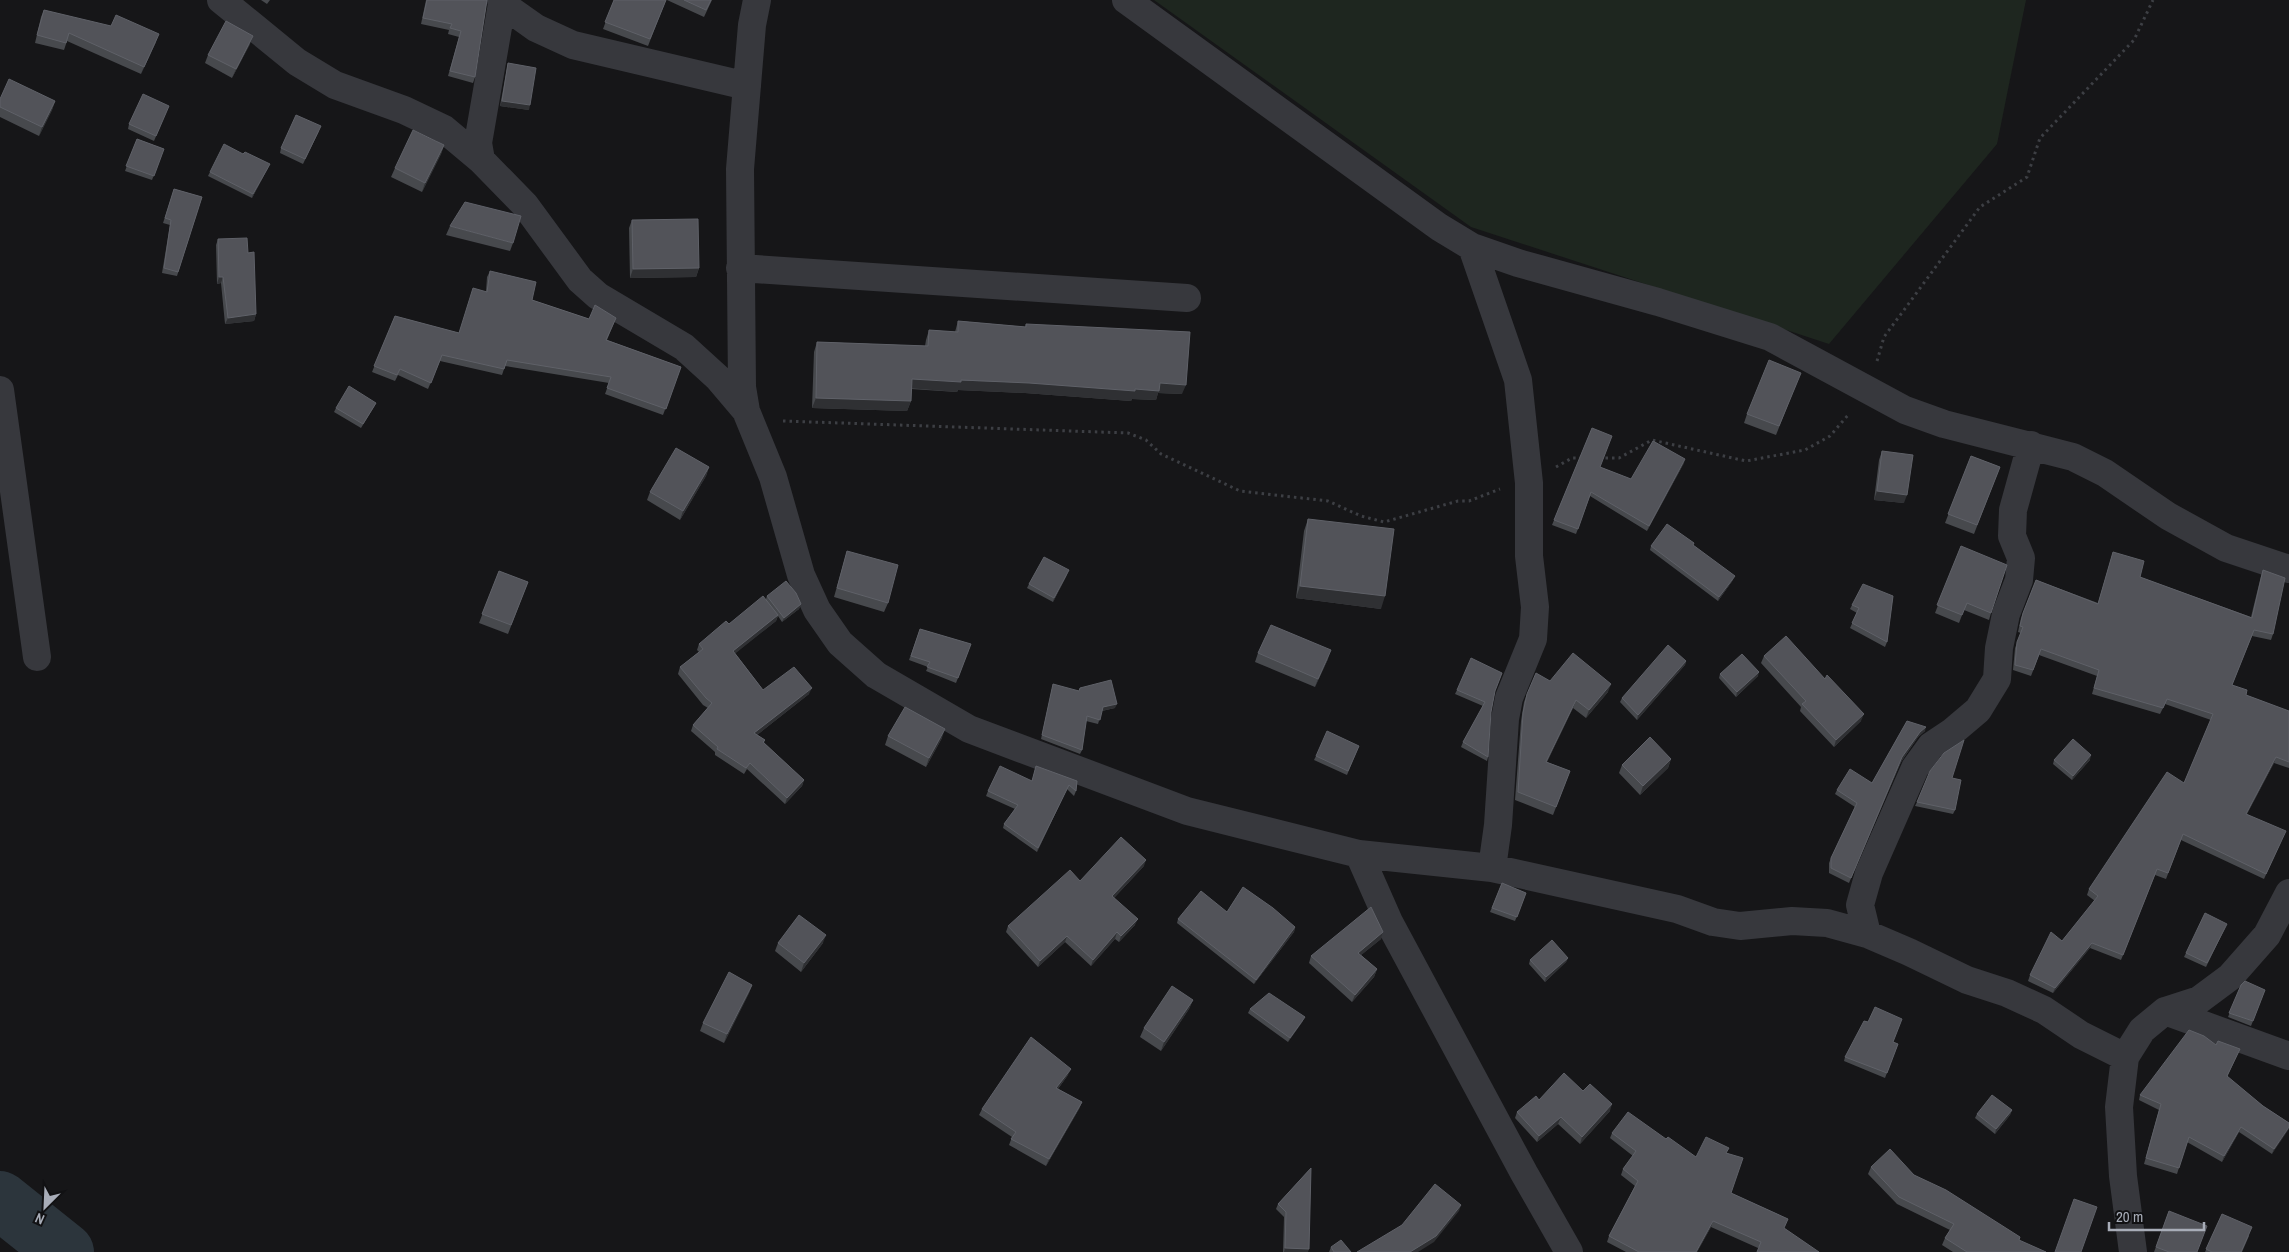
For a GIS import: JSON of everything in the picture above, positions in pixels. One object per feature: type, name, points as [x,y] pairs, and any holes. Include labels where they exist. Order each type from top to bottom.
[{"type":"street","points":[[220,0],[297,62],[335,85],[404,110],[444,129],[481,160],[525,204],[580,280],[598,296],[684,347],[718,378],[746,411]]},
{"type":"street","points":[[757,0],[752,25],[740,169],[742,387],[746,411],[773,477],[802,575],[817,610],[840,643],[876,674],[969,729],[1178,808],[1359,854],[1492,868],[1677,909],[1713,922],[1740,926],[1792,921],[1827,923],[1867,934],[1967,980],[2007,993],[2044,1010],[2081,1035],[2125,1057]]},
{"type":"street","points":[[1126,0],[1409,203],[1439,227],[1472,247],[1518,263],[1658,302],[1770,337],[1906,410],[1944,424],[2073,457],[2105,473],[2168,516],[2226,548],[2289,569]]},
{"type":"street","points":[[481,160],[478,143],[502,2],[536,28],[573,45],[747,86]]},
{"type":"street","points":[[1472,247],[1518,380],[1529,482],[1529,556],[1535,607],[1533,639],[1509,698],[1505,719],[1498,825],[1492,868]]},
{"type":"street","points":[[740,268],[1187,298]]},
{"type":"street","points":[[0,390],[37,657]]},
{"type":"street","points":[[1867,934],[1860,905],[1869,873],[1915,768],[1931,746],[1952,732],[1978,710],[1996,679],[1999,648],[2006,614],[2019,580],[2021,558],[2012,536],[2013,510],[2031,445]]},
{"type":"street","points":[[1359,854],[1389,922],[1519,1164],[1569,1252]]},
{"type":"street","points":[[2133,1252],[2123,1176],[2118,1107],[2125,1057],[2142,1030],[2165,1011],[2199,1000],[2230,978],[2267,935],[2289,893]]},
{"type":"street","points":[[2165,1011],[2289,1056]]},
{"type":"path","points":[[782,420],[1128,434],[1146,440],[1161,454],[1240,490],[1328,501],[1361,516],[1384,522],[1458,501],[1469,501],[1502,488],[1529,482],[1572,458],[1618,458],[1652,440],[1746,461],[1805,450],[1830,436],[1869,391],[1884,337],[1924,281],[1980,207],[2028,177],[2040,138],[2134,40],[2153,0]]},
{"type":"shaded area","points":[[1154,0],[2026,0],[1997,144],[1829,344],[1471,227]]},
{"type":"building","points":[[427,0],[487,0],[475,77],[450,71],[461,31],[450,28],[452,24],[423,18]]},
{"type":"building","points":[[614,0],[666,0],[650,39],[605,22]]},
{"type":"building","points":[[684,0],[711,0],[706,10]]},
{"type":"building","points":[[44,10],[111,26],[116,15],[159,34],[144,67],[69,33],[66,43],[37,35]]},
{"type":"building","points":[[226,21],[253,36],[236,69],[208,55]]},
{"type":"building","points":[[508,63],[536,68],[530,105],[502,101]]},
{"type":"building","points":[[9,79],[55,101],[42,127],[0,107],[0,99]]},
{"type":"building","points":[[143,94],[169,106],[156,136],[129,124]]},
{"type":"building","points":[[296,115],[321,126],[305,159],[281,148]]},
{"type":"building","points":[[413,130],[444,145],[425,183],[395,168]]},
{"type":"building","points":[[137,139],[164,149],[154,176],[126,166]]},
{"type":"building","points":[[224,144],[243,154],[245,152],[270,164],[253,194],[210,172]]},
{"type":"building","points":[[174,189],[202,197],[178,272],[164,268],[171,220],[165,218]]},
{"type":"building","points":[[465,202],[521,216],[513,243],[450,226]]},
{"type":"building","points":[[698,219],[699,268],[633,269],[632,220]]},
{"type":"building","points":[[247,238],[248,253],[254,252],[256,314],[228,318],[223,277],[219,277],[218,239]]},
{"type":"building","points":[[490,271],[536,282],[532,300],[589,319],[595,305],[616,318],[606,340],[681,367],[666,409],[607,388],[611,377],[507,360],[504,369],[442,355],[431,383],[400,369],[397,375],[374,366],[395,316],[459,333],[473,288],[487,292]]},
{"type":"building","points":[[958,321],[1026,327],[1026,324],[1190,332],[1186,385],[1160,383],[1159,391],[1135,389],[1135,391],[1029,383],[912,379],[911,401],[816,398],[817,342],[928,346],[929,330],[958,332]]},
{"type":"building","points":[[1769,360],[1801,373],[1779,426],[1747,414]]},
{"type":"building","points":[[349,386],[376,403],[363,424],[336,408]]},
{"type":"building","points":[[1592,428],[1612,436],[1600,467],[1631,479],[1653,441],[1685,459],[1649,526],[1591,492],[1578,529],[1554,520]]},
{"type":"building","points":[[676,448],[709,467],[683,511],[650,492]]},
{"type":"building","points":[[1882,451],[1913,455],[1907,495],[1877,491]]},
{"type":"building","points":[[1971,456],[2000,467],[1977,525],[1948,514]]},
{"type":"building","points":[[1308,519],[1394,529],[1385,596],[1300,586]]},
{"type":"building","points":[[1667,524],[1735,576],[1719,597],[1651,546]]},
{"type":"building","points":[[1961,546],[2007,565],[1991,613],[1967,603],[1962,615],[1937,605]]},
{"type":"building","points":[[847,551],[898,565],[888,603],[837,588]]},
{"type":"building","points":[[2113,552],[2144,561],[2140,577],[2252,618],[2263,570],[2285,578],[2273,634],[2254,630],[2232,685],[2247,690],[2246,695],[2289,711],[2289,762],[2276,757],[2246,814],[2286,831],[2266,874],[2183,834],[2168,873],[2157,869],[2123,955],[2092,943],[2055,988],[2030,975],[2051,932],[2062,941],[2098,896],[2089,889],[2167,772],[2184,783],[2213,714],[2167,699],[2163,708],[2094,688],[2099,670],[2041,649],[2033,670],[2015,665],[2017,642],[2023,627],[2020,626],[2023,613],[2036,580],[2098,604]]},
{"type":"building","points":[[1044,557],[1069,570],[1054,598],[1029,584]]},
{"type":"building","points":[[499,571],[528,582],[511,625],[482,614]]},
{"type":"building","points":[[786,581],[796,593],[801,604],[784,618],[767,596]]},
{"type":"building","points":[[1863,584],[1893,596],[1887,642],[1852,623],[1859,608],[1852,605]]},
{"type":"building","points":[[763,596],[778,615],[733,651],[763,690],[794,667],[812,688],[754,733],[765,740],[763,742],[804,780],[787,798],[750,763],[746,768],[717,749],[718,747],[693,725],[712,703],[680,667],[703,649],[699,644],[726,621],[729,624]]},
{"type":"building","points":[[1271,625],[1331,650],[1318,679],[1258,653]]},
{"type":"building","points":[[920,629],[971,644],[958,678],[927,667],[930,662],[911,656]]},
{"type":"building","points":[[1786,636],[1825,679],[1827,675],[1864,714],[1836,740],[1802,704],[1806,701],[1764,656]]},
{"type":"building","points":[[1668,645],[1686,661],[1638,715],[1622,698]]},
{"type":"building","points":[[1573,653],[1611,684],[1589,710],[1576,700],[1546,762],[1570,771],[1556,807],[1518,792],[1523,713],[1527,694],[1536,673],[1550,681]]},
{"type":"building","points":[[1742,654],[1759,672],[1737,692],[1720,674]]},
{"type":"building","points":[[1471,658],[1502,673],[1495,691],[1491,712],[1488,757],[1463,742],[1485,702],[1457,690]]},
{"type":"building","points":[[1111,680],[1117,704],[1103,707],[1100,720],[1087,716],[1082,750],[1042,735],[1053,684],[1079,691],[1080,688]]},
{"type":"building","points":[[905,707],[945,729],[929,758],[888,736]]},
{"type":"building","points":[[1907,721],[1926,727],[1920,732],[1902,757],[1851,878],[1831,868],[1831,858],[1857,803],[1837,790],[1850,769],[1872,783]]},
{"type":"building","points":[[1327,731],[1359,746],[1348,771],[1316,756]]},
{"type":"building","points":[[1650,737],[1671,759],[1643,786],[1622,765]]},
{"type":"building","points":[[2073,739],[2091,755],[2073,776],[2054,760]]},
{"type":"building","points":[[1964,740],[1952,778],[1961,780],[1955,810],[1917,802],[1930,771],[1944,753]]},
{"type":"building","points":[[1000,766],[1032,781],[1036,766],[1077,781],[1076,791],[1069,785],[1038,848],[1004,824],[1018,805],[988,791]]},
{"type":"building","points":[[1121,837],[1146,860],[1112,896],[1138,919],[1121,936],[1117,932],[1093,960],[1067,936],[1040,961],[1008,926],[1070,870],[1080,881]]},
{"type":"building","points":[[1502,883],[1526,893],[1517,917],[1492,908]]},
{"type":"building","points":[[1243,887],[1273,908],[1295,927],[1256,980],[1178,919],[1201,891],[1227,912]]},
{"type":"building","points":[[1371,907],[1383,932],[1358,953],[1377,969],[1355,995],[1311,956]]},
{"type":"building","points":[[2205,913],[2227,924],[2207,963],[2186,953]]},
{"type":"building","points":[[799,915],[826,935],[804,963],[778,943]]},
{"type":"building","points":[[1552,940],[1568,958],[1546,977],[1530,960]]},
{"type":"building","points":[[729,972],[752,985],[727,1034],[703,1023]]},
{"type":"building","points":[[2245,981],[2265,990],[2253,1021],[2229,1013],[2241,985]]},
{"type":"building","points":[[1172,986],[1193,1000],[1164,1042],[1144,1028]]},
{"type":"building","points":[[1269,993],[1305,1017],[1290,1038],[1250,1009]]},
{"type":"building","points":[[1875,1007],[1902,1019],[1893,1042],[1898,1044],[1887,1073],[1845,1057],[1864,1021],[1868,1022]]},
{"type":"building","points":[[2189,1030],[2204,1036],[2216,1045],[2218,1041],[2240,1049],[2227,1076],[2263,1106],[2289,1123],[2289,1127],[2274,1149],[2241,1127],[2224,1156],[2189,1137],[2179,1168],[2146,1158],[2161,1104],[2140,1095]]},
{"type":"building","points":[[1031,1037],[1071,1069],[1056,1088],[1082,1102],[1049,1159],[1011,1139],[1016,1132],[982,1109]]},
{"type":"building","points":[[1564,1073],[1583,1091],[1590,1084],[1612,1104],[1582,1137],[1561,1117],[1539,1136],[1517,1112],[1536,1096],[1539,1100]]},
{"type":"building","points":[[1992,1095],[2012,1110],[1996,1129],[1977,1114]]},
{"type":"building","points":[[1628,1112],[1666,1139],[1668,1137],[1696,1157],[1706,1137],[1729,1148],[1726,1153],[1743,1158],[1731,1193],[1788,1219],[1784,1228],[1819,1252],[1757,1252],[1761,1242],[1713,1221],[1696,1252],[1639,1252],[1609,1236],[1638,1181],[1623,1169],[1636,1151],[1612,1133]]},
{"type":"building","points":[[1890,1149],[1914,1175],[1946,1190],[2020,1237],[2019,1240],[2046,1252],[1967,1252],[1945,1238],[1954,1224],[1899,1197],[1871,1167]]},
{"type":"building","points":[[1311,1168],[1309,1249],[1285,1248],[1286,1212],[1278,1204]]},
{"type":"building","points":[[1435,1184],[1461,1205],[1436,1236],[1410,1252],[1357,1252],[1402,1225]]},
{"type":"building","points":[[2074,1199],[2097,1207],[2081,1252],[2055,1252]]},
{"type":"building","points":[[2169,1211],[2207,1226],[2197,1252],[2169,1252],[2156,1247]]},
{"type":"building","points":[[2222,1214],[2252,1227],[2241,1252],[2212,1252],[2206,1249]]},
{"type":"building","points":[[1341,1240],[1351,1252],[1334,1252],[1331,1247]]},
{"type":"waterway","points":[[0,1200],[65,1252]]}]
